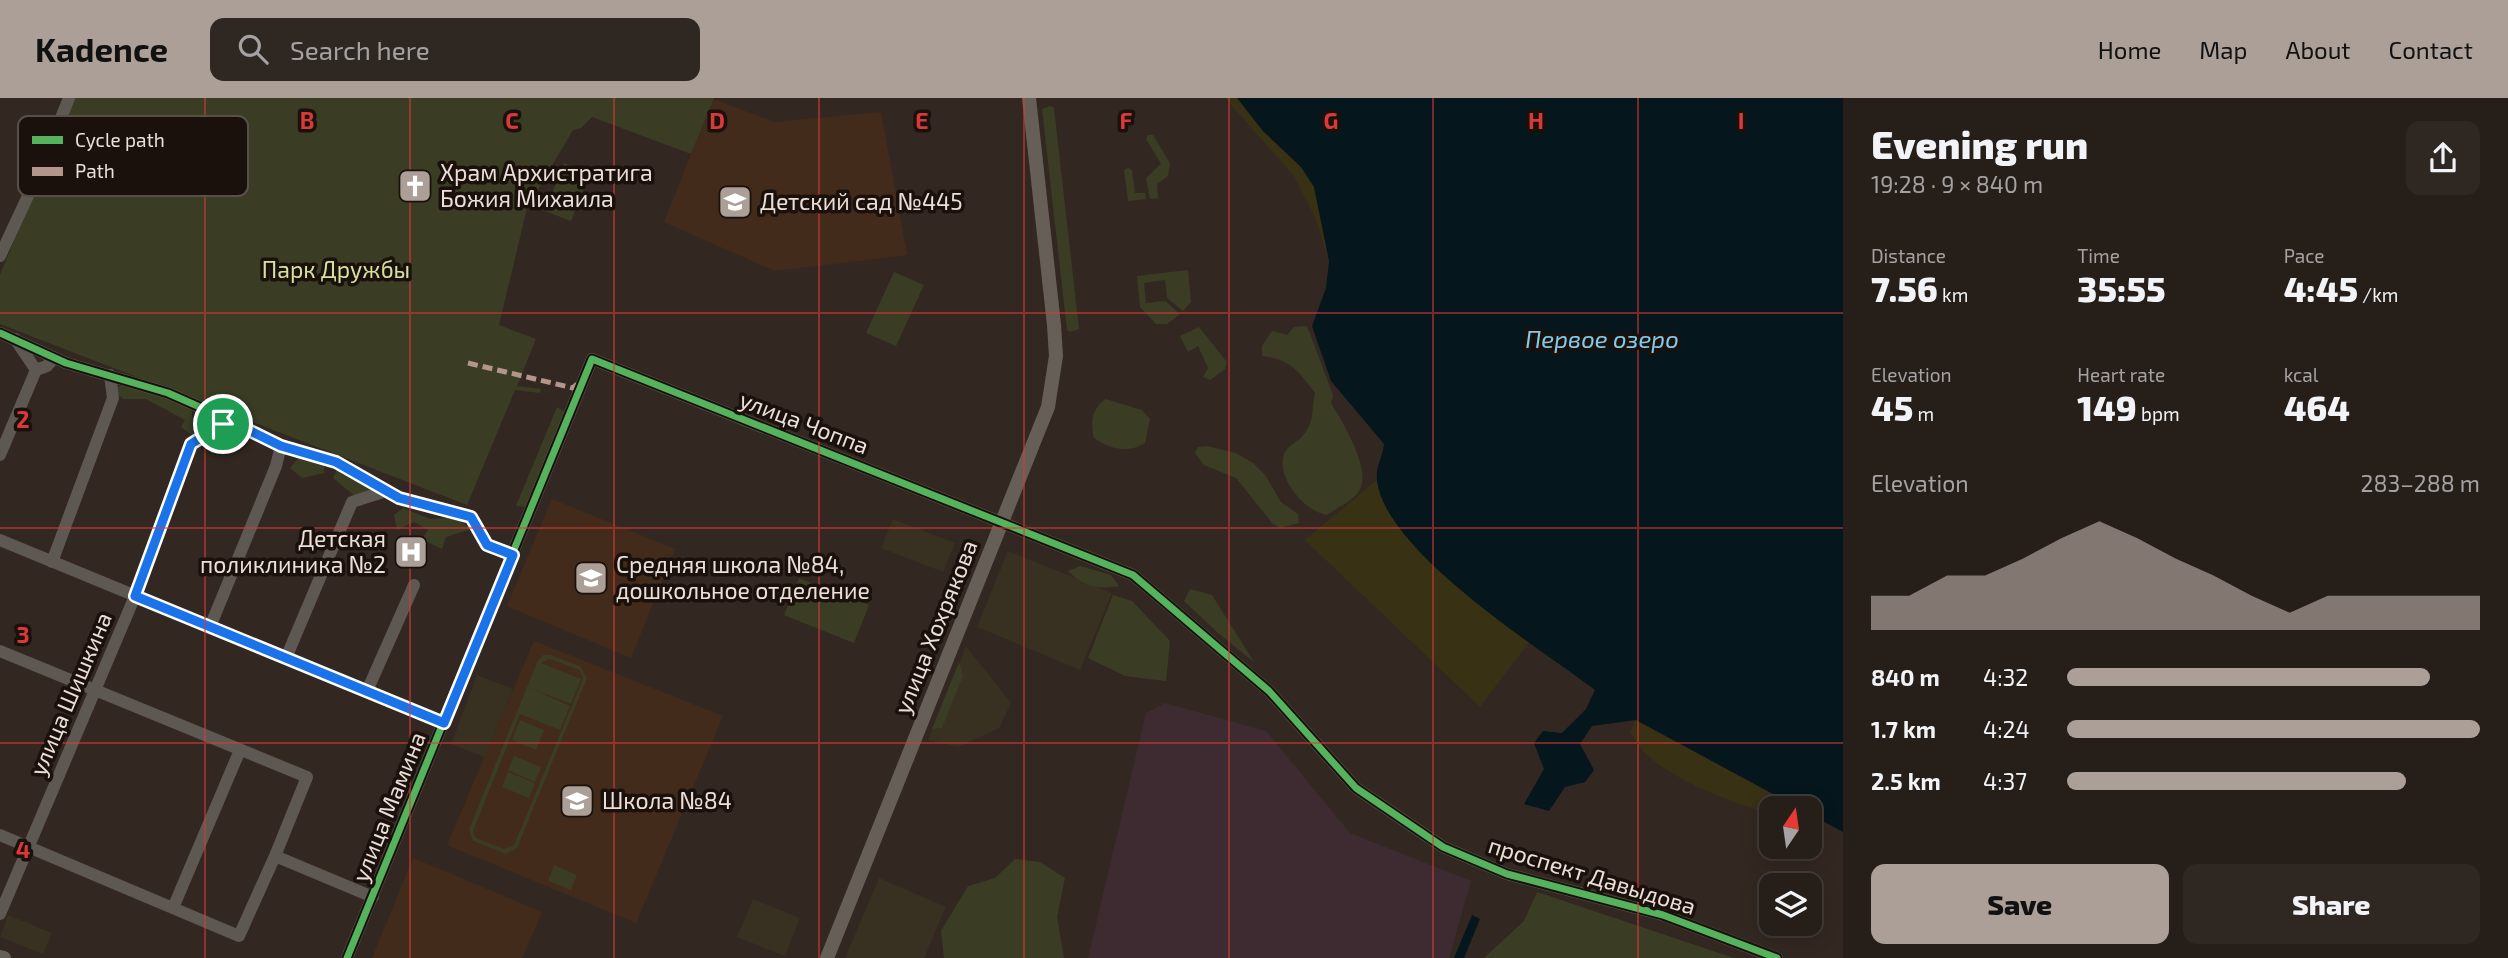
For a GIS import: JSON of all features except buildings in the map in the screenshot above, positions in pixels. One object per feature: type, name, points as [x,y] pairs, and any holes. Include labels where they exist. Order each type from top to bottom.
[{"type":"main road","name":"улица Хохрякова","points":[[827,958],[1048,407],[1056,356],[1029,98]]},
{"type":"street","points":[[62,116],[69,98]]},
{"type":"street","points":[[0,256],[28,196]]},
{"type":"street","points":[[0,332],[54,358],[168,393],[202,408],[223,424],[240,425],[281,446],[336,462],[386,491],[419,505],[471,517],[487,545],[513,555]]},
{"type":"street","points":[[15,339],[36,370]]},
{"type":"street","points":[[0,455],[36,370],[47,366],[54,358]]},
{"type":"street","name":"улица Чоппа","points":[[592,359],[1003,522]]},
{"type":"street","name":"улица Мамина","points":[[347,958],[592,359]]},
{"type":"street","points":[[52,562],[113,398],[110,375]]},
{"type":"street","name":"улица Шишкина","points":[[0,914],[135,596],[191,444],[223,424]]},
{"type":"street","points":[[210,627],[276,466],[281,446]]},
{"type":"street","points":[[286,658],[352,502],[386,491]]},
{"type":"street","name":"проспект Давыдова","points":[[1003,522],[1133,575],[1146,583],[1269,691],[1356,788],[1443,847],[1507,874],[1663,915],[1777,958]]},
{"type":"street","points":[[0,540],[444,723]]},
{"type":"street","points":[[366,691],[414,585]]},
{"type":"street","points":[[0,651],[307,777],[239,936],[0,835]]},
{"type":"street","points":[[173,908],[240,750]]},
{"type":"street","points":[[275,856],[373,897]]},
{"type":"shaded area","points":[[713,99],[775,122],[881,112],[907,255],[775,271],[664,222]]},
{"type":"shaded area","name":"Средняя школа №84, дошкольное отделение","points":[[552,499],[675,549],[631,658],[507,606]]},
{"type":"shaded area","points":[[893,519],[955,543],[943,572],[881,548]]},
{"type":"shaded area","points":[[1008,551],[1112,593],[1080,670],[977,627]]},
{"type":"shaded area","name":"Школа №84","points":[[534,641],[723,716],[636,923],[447,845]]},
{"type":"shaded area","points":[[966,646],[1011,703],[999,728],[958,747],[928,740]]},
{"type":"shaded area","points":[[477,675],[513,689],[485,757],[451,744]]},
{"type":"shaded area","points":[[1165,703],[1266,731],[1350,833],[1471,881],[1449,958],[1088,958],[1146,713]]},
{"type":"shaded area","points":[[413,858],[542,912],[522,958],[372,958]]},
{"type":"shaded area","points":[[879,878],[946,907],[924,958],[845,958]]},
{"type":"shaded area","points":[[753,899],[800,918],[785,956],[737,937]]},
{"type":"shaded area","points":[[8,915],[52,933],[43,954],[0,937]]},
{"type":"green space","name":"Парк Дружбы","points":[[72,98],[714,98],[691,154],[592,117],[581,128],[573,130],[527,208],[499,325],[536,339],[517,386],[541,389],[540,393],[515,390],[467,505],[0,324],[0,275],[32,196],[248,196],[248,116],[65,116]]},
{"type":"green space","points":[[1050,106],[1054,108],[1079,329],[1070,332],[1067,330],[1042,109]]},
{"type":"green space","points":[[1148,135],[1153,135],[1170,163],[1168,176],[1157,184],[1158,198],[1150,199],[1146,178],[1161,164],[1146,139]]},
{"type":"green space","points":[[564,163],[590,173],[571,221],[545,211]]},
{"type":"green space","points":[[1124,170],[1132,170],[1135,193],[1145,193],[1146,199],[1128,201]]},
{"type":"green space","points":[[1188,270],[1191,302],[1183,311],[1167,298],[1165,280],[1144,283],[1146,303],[1165,301],[1180,314],[1167,324],[1156,324],[1140,307],[1137,276]]},
{"type":"green space","points":[[894,272],[924,285],[896,346],[866,333]]},
{"type":"green space","points":[[1307,326],[1333,395],[1331,403],[1353,444],[1361,467],[1359,491],[1327,515],[1303,502],[1290,485],[1283,467],[1287,450],[1310,424],[1315,393],[1287,363],[1262,356],[1262,346],[1272,331],[1287,335],[1294,327]]},
{"type":"green space","points":[[1199,327],[1227,362],[1225,369],[1210,380],[1203,377],[1208,368],[1198,346],[1188,352],[1180,336]]},
{"type":"green space","points":[[124,384],[183,403],[192,411],[192,419],[203,413],[212,427],[196,438],[181,427],[185,420],[146,399],[124,399],[117,394],[115,388]]},
{"type":"green space","points":[[1106,399],[1142,410],[1150,419],[1145,443],[1119,449],[1094,438],[1093,416],[1101,402]]},
{"type":"green space","points":[[557,407],[565,412],[525,507],[516,506]]},
{"type":"green space","points":[[1207,446],[1236,453],[1253,463],[1265,475],[1281,502],[1298,514],[1299,523],[1280,528],[1273,524],[1236,478],[1204,465],[1195,453],[1198,447]]},
{"type":"green space","points":[[299,457],[324,462],[324,473],[302,478],[290,468]]},
{"type":"green space","points":[[338,467],[373,490],[356,497],[333,478]]},
{"type":"green space","points":[[403,508],[430,519],[454,517],[471,529],[446,537],[442,549],[422,539],[428,530],[414,522],[397,530],[394,515]]},
{"type":"green space","points":[[1080,566],[1111,575],[1119,586],[1098,587],[1085,583],[1068,571]]},
{"type":"green space","points":[[799,578],[869,605],[854,643],[784,615]]},
{"type":"green space","points":[[1190,589],[1212,595],[1254,662],[1184,601]]},
{"type":"green space","points":[[1113,595],[1132,601],[1170,641],[1166,681],[1125,676],[1088,658]]},
{"type":"green space","points":[[543,655],[550,655],[580,666],[587,678],[517,848],[506,854],[473,841],[469,829],[538,660]],"holes":[[[549,659],[580,670],[583,679],[514,845],[504,849],[476,838],[473,831],[520,714],[560,730],[570,706],[530,688],[571,704],[581,679],[541,663]]]},
{"type":"green space","points":[[959,662],[963,676],[942,728],[932,729]]},
{"type":"green space","points":[[520,720],[544,730],[536,750],[512,740]]},
{"type":"green space","points":[[514,756],[541,767],[535,782],[508,770]]},
{"type":"green space","points":[[508,772],[535,783],[529,798],[502,787]]},
{"type":"green space","points":[[1015,859],[1040,862],[1065,878],[1057,917],[1064,958],[944,958],[941,931],[968,886],[995,878]]},
{"type":"green space","points":[[554,865],[577,875],[571,890],[548,881]]},
{"type":"green space","points":[[1537,892],[1734,958],[1484,958],[1524,921]]},
{"type":"sand","points":[[1225,98],[1237,98],[1263,131],[1301,167],[1314,187],[1329,261],[1315,217],[1294,176]]},
{"type":"sand","points":[[1377,480],[1401,526],[1420,549],[1463,591],[1529,642],[1480,707],[1305,540]]},
{"type":"sand","points":[[1635,720],[1777,796],[1759,796],[1759,810],[1689,783],[1644,752],[1630,732]]},
{"type":"water","name":"Первое озеро","points":[[1237,98],[1843,98],[1843,832],[1822,821],[1822,796],[1777,796],[1636,720],[1592,726],[1580,744],[1594,770],[1585,782],[1565,787],[1549,811],[1524,804],[1544,769],[1534,743],[1543,731],[1562,733],[1586,709],[1595,690],[1468,596],[1407,538],[1387,509],[1377,481],[1384,444],[1331,381],[1312,326],[1326,288],[1329,261],[1314,187],[1301,167],[1263,131]]},
{"type":"water","points":[[1472,915],[1480,919],[1464,958],[1454,958]]},
{"type":"marked path","points":[[468,363],[573,388],[577,384]]},
{"type":"cycle path","points":[[0,333],[66,363],[168,393],[202,408],[223,424],[240,424],[281,446],[336,462],[399,498],[471,517],[487,545],[513,555]]},
{"type":"cycle path","points":[[347,958],[592,359],[1133,575],[1269,691],[1356,788],[1443,847],[1507,874],[1663,915],[1777,958]]},
{"type":"place","name":"Храм Архистратига Божия Михаила","points":[[415,186]]},
{"type":"place","name":"Детский сад №445","points":[[735,202]]},
{"type":"place","name":"Детская поликлиника №2","points":[[411,552]]},
{"type":"place","name":"Средняя школа №84, дошкольное отделение","points":[[591,578]]},
{"type":"place","name":"Школа №84","points":[[577,801]]},
{"type":"route","points":[[232,422],[281,446],[336,462],[362,474],[399,498],[471,517],[487,545],[513,555],[444,723],[135,596],[191,444],[223,424],[232,422]]}]
